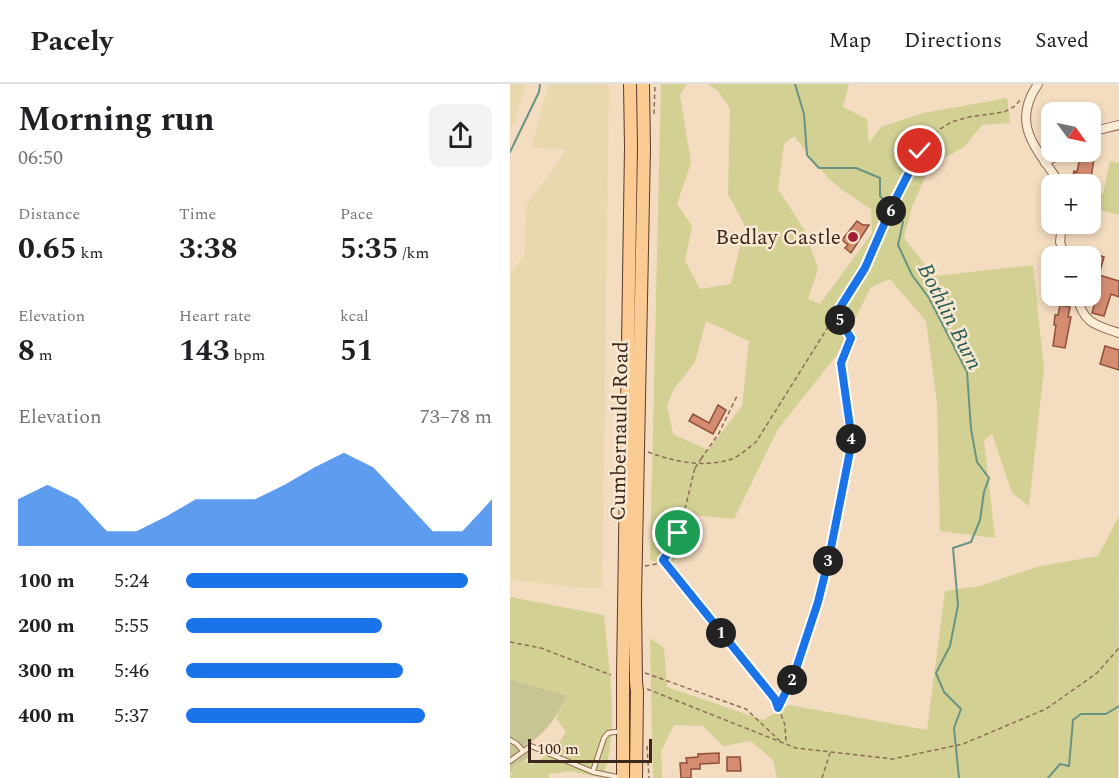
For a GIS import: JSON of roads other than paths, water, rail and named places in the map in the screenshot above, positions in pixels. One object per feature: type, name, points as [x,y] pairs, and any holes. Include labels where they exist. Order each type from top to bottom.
[{"type":"main road","name":"Cumbernauld Road","points":[[623,778],[621,680],[631,147],[630,84]]},
{"type":"main road","name":"Cumbernauld Road","points":[[636,778],[639,683],[636,566],[644,149],[643,84]]},
{"type":"street","points":[[1038,84],[1030,95],[1026,116],[1028,135],[1053,174]]},
{"type":"street","points":[[1101,129],[1119,125]]},
{"type":"street","points":[[1080,306],[1083,315],[1096,325],[1119,333]]},
{"type":"lane","points":[[593,772],[604,738],[608,734],[623,731]]},
{"type":"lane","points":[[510,740],[523,751]]},
{"type":"lane","points":[[510,761],[531,746],[593,772],[623,778]]},
{"type":"waterway","name":"Bothlin Burn","points":[[510,152],[539,92],[540,84]]},
{"type":"waterway","name":"Bothlin Burn","points":[[795,84],[804,114],[807,155],[819,168],[856,168],[880,178],[880,196],[903,222],[898,245],[912,275],[929,298],[967,372],[971,429],[977,462],[989,478],[984,492],[980,520],[971,542],[953,548],[958,605],[950,646],[936,673],[944,692],[961,709],[954,728],[959,778]]},
{"type":"waterway","name":"Bothlin Burn","points":[[1048,778],[1060,764],[1069,766],[1073,720],[1081,714],[1106,714],[1119,706]]},
{"type":"place","name":"Bedlay Castle","points":[[853,237]]}]
